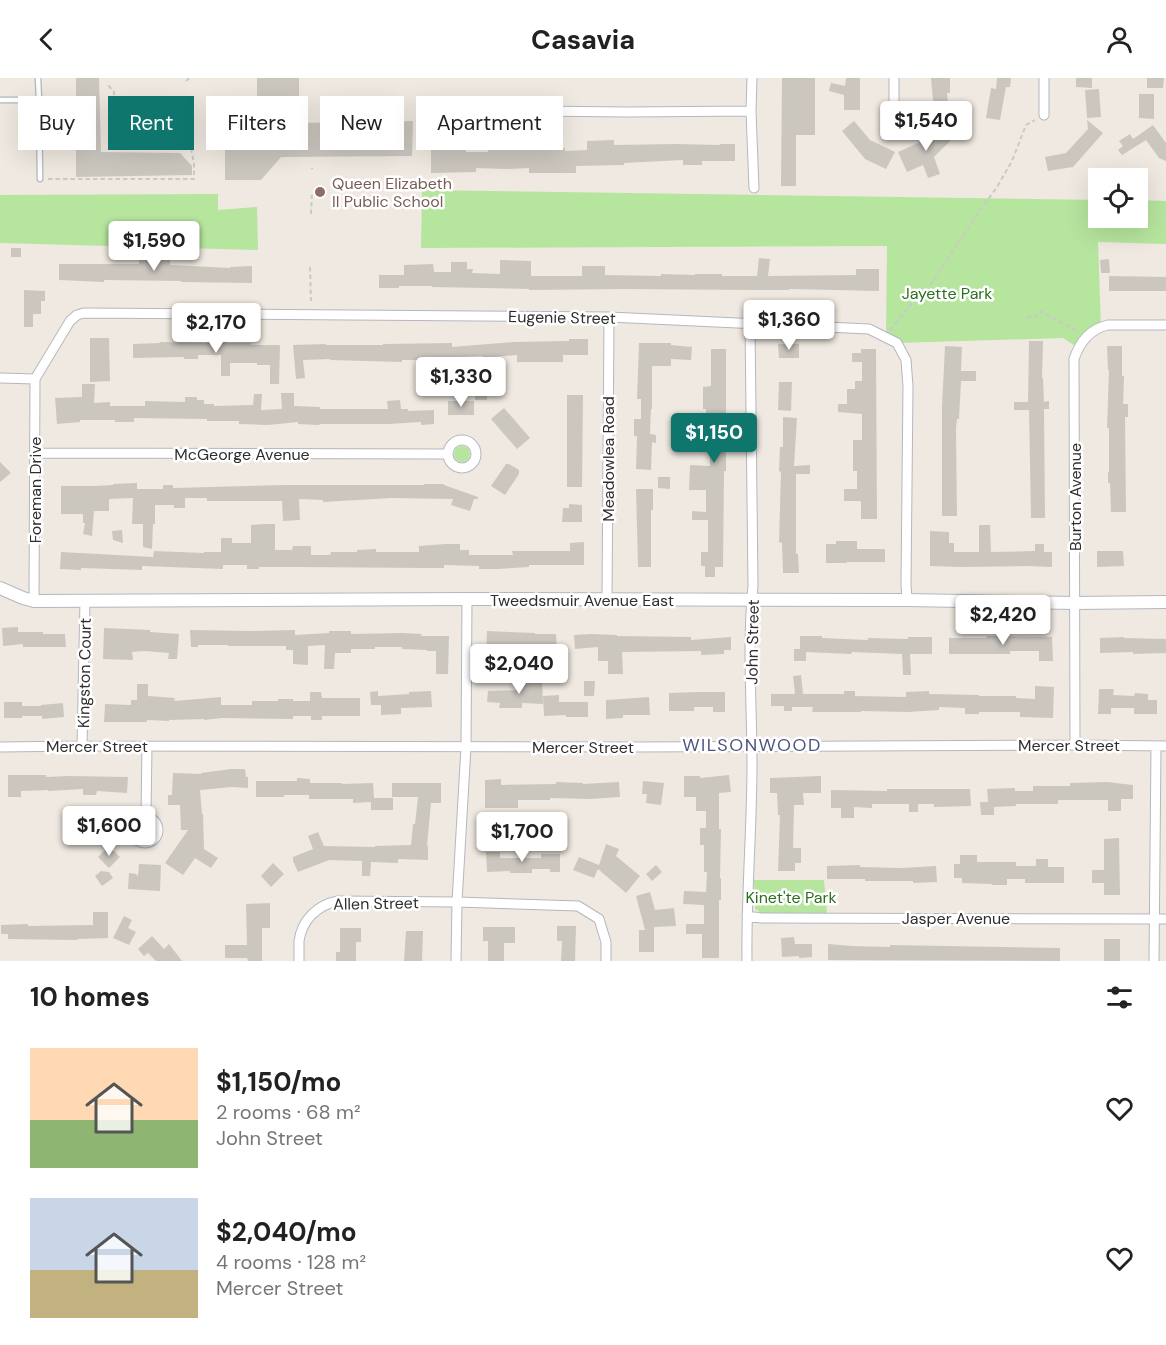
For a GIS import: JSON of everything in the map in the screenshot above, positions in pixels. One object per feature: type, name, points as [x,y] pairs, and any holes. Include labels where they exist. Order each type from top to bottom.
[{"type":"street","points":[[752,78],[754,188]]},
{"type":"street","points":[[894,78],[894,108]]},
{"type":"street","points":[[1044,78],[1044,115]]},
{"type":"street","points":[[563,111],[752,111]]},
{"type":"street","name":"Eugenie Street","points":[[35,379],[70,321],[84,313],[609,317],[869,329],[897,343],[906,360],[908,386],[907,600]]},
{"type":"street","name":"Meadowlea Road","points":[[607,600],[609,317]]},
{"type":"street","name":"John Street","points":[[747,961],[752,765],[753,586],[750,323]]},
{"type":"street","points":[[1086,336],[1108,325],[1166,325]]},
{"type":"street","name":"Burton Avenue","points":[[1075,745],[1074,359],[1086,336]]},
{"type":"street","points":[[0,378],[35,379]]},
{"type":"street","name":"Foreman Drive","points":[[34,601],[35,379]]},
{"type":"street","name":"McGeorge Avenue","points":[[35,453],[448,454]]},
{"type":"street","name":"Tweedsmuir Avenue East","points":[[0,588],[34,601],[467,599],[1166,602]]},
{"type":"street","points":[[456,961],[466,747],[467,599]]},
{"type":"street","name":"Kingston Court","points":[[82,746],[85,600]]},
{"type":"street","points":[[146,816],[147,746]]},
{"type":"street","points":[[1154,961],[1161,746]]},
{"type":"street","name":"Mercer Street","points":[[0,747],[1161,746]]},
{"type":"street","name":"Allen Street","points":[[299,961],[299,941],[310,916],[318,908],[338,901],[578,906],[598,919],[606,942],[606,961]]},
{"type":"street","name":"Jasper Avenue","points":[[747,916],[761,918],[1166,919]]},
{"type":"lane","points":[[38,78],[39,96]]},
{"type":"lane","points":[[0,100],[18,100]]},
{"type":"lane","points":[[40,150],[40,179]]},
{"type":"path","points":[[40,179],[194,179],[194,164],[188,132],[160,134],[113,126],[114,92],[107,84]]},
{"type":"path","points":[[885,337],[909,307],[927,290],[997,188],[1012,161],[1026,125],[1044,115]]},
{"type":"path","points":[[312,192],[312,214]]},
{"type":"path","points":[[310,267],[311,301]]},
{"type":"path","points":[[1027,317],[1035,317],[1040,311],[1086,336]]},
{"type":"green space","name":"Jayette Park","points":[[422,190],[1088,200],[1088,228],[1148,228],[1148,200],[1166,201],[1166,244],[1098,242],[1101,328],[1080,349],[1063,338],[897,343],[886,335],[887,246],[421,248]]},
{"type":"green space","points":[[218,194],[218,210],[257,207],[258,250],[0,243],[0,195]]},
{"type":"green space","points":[[462,446],[470,454],[462,462],[454,454]]},
{"type":"green space","points":[[145,822],[151,824],[153,830],[151,836],[145,838],[139,836],[137,830],[139,824]]},
{"type":"green space","name":"Kinet'te Park","points":[[754,880],[824,880],[827,913],[763,914],[755,909]]},
{"type":"building","points":[[76,78],[99,78],[101,152],[180,153],[192,166],[192,175],[76,177],[76,150],[96,150],[96,96],[76,96]]},
{"type":"building","points":[[257,78],[299,78],[299,96],[257,96]]},
{"type":"building","points":[[782,78],[815,78],[815,135],[796,135],[796,186],[781,186]]},
{"type":"building","points":[[846,78],[860,78],[860,110],[844,110],[844,95],[829,91],[831,83],[845,86]]},
{"type":"building","points":[[931,78],[950,78],[950,93],[947,93],[949,111],[934,112]]},
{"type":"building","points":[[997,78],[1011,78],[1010,87],[1006,87],[1000,120],[986,118],[991,88],[996,89]]},
{"type":"building","points":[[1076,78],[1092,78],[1092,88],[1076,87]]},
{"type":"building","points":[[1147,78],[1164,78],[1163,88],[1147,88]]},
{"type":"building","points":[[1099,89],[1101,117],[1087,118],[1085,90]]},
{"type":"building","points":[[1139,94],[1154,94],[1154,119],[1139,118]]},
{"type":"building","points":[[1087,120],[1103,133],[1073,167],[1048,171],[1045,157],[1066,153],[1088,129]]},
{"type":"building","points":[[404,121],[413,121],[412,156],[281,157],[261,180],[225,180],[225,150],[308,150],[308,123],[320,123],[320,150],[404,150]]},
{"type":"building","points":[[854,121],[870,140],[895,152],[886,169],[865,159],[842,131]]},
{"type":"building","points":[[940,124],[953,138],[934,157],[940,174],[928,178],[923,165],[907,172],[898,152],[925,140]]},
{"type":"building","points":[[1153,125],[1166,143],[1166,161],[1159,158],[1146,140],[1122,155],[1118,150],[1123,146],[1119,141],[1130,134],[1133,139]]},
{"type":"building","points":[[614,140],[614,145],[735,144],[735,161],[702,161],[702,165],[683,165],[683,160],[576,166],[576,173],[529,173],[529,168],[476,168],[476,172],[431,173],[431,150],[488,152],[488,150],[563,150],[563,148],[565,151],[587,150],[587,141]]},
{"type":"building","points":[[11,248],[21,248],[21,257],[11,257]]},
{"type":"building","points":[[139,257],[170,258],[170,265],[230,268],[252,266],[252,283],[59,280],[59,264],[139,264]]},
{"type":"building","points":[[759,258],[770,259],[768,276],[856,275],[856,269],[879,269],[879,291],[529,290],[432,286],[379,288],[379,275],[404,275],[404,265],[433,264],[434,272],[451,272],[451,262],[467,262],[467,269],[473,269],[472,273],[500,274],[500,260],[531,261],[531,276],[582,276],[582,266],[605,266],[605,275],[757,276]]},
{"type":"building","points":[[1109,259],[1110,273],[1101,273],[1100,260]]},
{"type":"building","points":[[1109,276],[1166,277],[1166,291],[1109,291]]},
{"type":"building","points":[[24,290],[45,291],[45,301],[41,301],[41,314],[33,314],[33,327],[24,327]]},
{"type":"building","points":[[90,338],[109,338],[110,381],[90,382]]},
{"type":"building","points":[[569,339],[588,339],[588,355],[563,355],[563,362],[517,362],[517,355],[436,358],[437,370],[427,371],[426,360],[402,360],[402,362],[303,360],[305,378],[296,379],[293,345],[452,343],[452,347],[513,342],[569,341]]},
{"type":"building","points":[[207,341],[280,345],[279,384],[270,384],[270,365],[257,365],[257,363],[230,363],[230,376],[221,376],[221,355],[198,355],[198,359],[133,358],[133,344],[207,343]]},
{"type":"building","points":[[1029,341],[1043,341],[1044,402],[1049,401],[1049,409],[1044,409],[1045,518],[1031,518],[1029,410],[1014,410],[1014,402],[1028,402]]},
{"type":"building","points":[[639,343],[671,343],[671,345],[692,347],[691,360],[671,359],[671,366],[652,366],[650,434],[656,435],[656,443],[652,442],[651,470],[636,469],[637,436],[634,436],[634,419],[641,419],[641,399],[637,399]]},
{"type":"building","points":[[778,344],[799,344],[799,358],[779,358]]},
{"type":"building","points":[[945,346],[962,347],[961,371],[976,371],[976,381],[961,381],[959,419],[957,419],[956,429],[957,516],[942,516],[942,406]]},
{"type":"building","points":[[1107,346],[1122,346],[1123,404],[1128,404],[1128,417],[1125,417],[1126,512],[1111,512],[1110,483],[1108,483],[1109,370]]},
{"type":"building","points":[[711,349],[726,349],[726,471],[724,471],[723,567],[715,567],[715,577],[705,577],[705,566],[701,566],[701,552],[708,552],[708,520],[692,520],[692,511],[706,512],[706,490],[689,490],[690,465],[710,466],[710,435],[706,435],[703,387],[711,386]]},
{"type":"building","points":[[861,349],[876,349],[877,519],[861,519],[861,501],[844,501],[844,489],[857,489],[857,471],[853,471],[853,440],[862,440],[862,414],[838,412],[838,404],[847,404],[847,389],[855,389],[855,381],[862,381],[862,362],[852,362],[852,353],[861,353]]},
{"type":"building","points":[[779,382],[792,382],[791,411],[778,410]]},
{"type":"building","points":[[82,384],[95,384],[94,403],[110,402],[110,406],[145,406],[145,401],[185,402],[185,397],[197,397],[197,400],[204,400],[204,404],[214,404],[214,406],[253,405],[254,394],[262,394],[261,410],[282,409],[281,393],[294,393],[294,406],[320,407],[320,409],[388,409],[387,401],[400,400],[401,409],[434,410],[434,424],[421,425],[421,422],[319,425],[298,424],[298,422],[268,425],[239,424],[239,421],[207,421],[207,419],[134,418],[134,422],[80,420],[80,422],[57,424],[55,398],[82,397]]},
{"type":"building","points":[[475,387],[487,387],[487,400],[475,400]]},
{"type":"building","points":[[567,395],[583,395],[582,487],[567,487]]},
{"type":"building","points":[[448,401],[474,401],[474,415],[448,415]]},
{"type":"building","points":[[504,408],[530,438],[517,449],[491,419]]},
{"type":"building","points":[[783,417],[797,418],[794,466],[810,465],[810,474],[796,474],[796,554],[798,554],[799,573],[783,573],[782,543],[779,542],[781,472],[779,471],[780,447],[783,447]]},
{"type":"building","points":[[0,462],[11,473],[0,482]]},
{"type":"building","points":[[506,464],[519,470],[519,474],[505,495],[491,486]]},
{"type":"building","points":[[658,477],[670,477],[670,489],[658,488]]},
{"type":"building","points":[[137,483],[137,489],[163,489],[163,485],[173,485],[173,488],[444,484],[478,497],[478,499],[474,499],[470,511],[451,505],[453,499],[392,498],[323,502],[323,500],[299,499],[300,520],[283,521],[282,501],[207,501],[207,498],[185,498],[185,508],[174,508],[174,505],[155,505],[152,549],[143,547],[143,524],[132,524],[133,498],[109,499],[109,511],[94,511],[92,536],[83,534],[85,523],[83,523],[83,514],[61,514],[61,486]]},
{"type":"building","points":[[636,489],[653,489],[651,567],[638,567]]},
{"type":"building","points":[[569,504],[582,505],[582,522],[562,522],[563,508],[569,508]]},
{"type":"building","points":[[275,524],[275,550],[292,550],[293,546],[311,546],[311,555],[376,549],[376,552],[419,552],[419,546],[460,544],[460,550],[469,550],[469,555],[513,555],[512,551],[570,551],[570,543],[584,542],[584,565],[529,565],[529,567],[497,569],[444,565],[444,568],[259,567],[259,569],[247,569],[247,565],[223,565],[223,569],[142,566],[142,570],[60,569],[61,552],[153,557],[154,551],[221,552],[221,538],[232,538],[232,543],[251,543],[251,525]]},
{"type":"building","points":[[979,525],[990,525],[991,552],[1035,551],[1035,544],[1044,544],[1044,552],[1052,552],[1052,567],[930,566],[930,531],[949,532],[949,543],[954,543],[954,552],[979,552]]},
{"type":"building","points":[[122,530],[123,543],[113,540],[112,531]]},
{"type":"building","points":[[836,541],[857,541],[857,549],[885,549],[885,562],[826,563],[826,544],[836,544]]},
{"type":"building","points":[[1097,551],[1123,551],[1124,566],[1097,567]]},
{"type":"building","points":[[18,627],[18,632],[65,634],[66,647],[23,647],[23,644],[3,646],[2,628]]},
{"type":"building","points":[[104,628],[179,634],[177,659],[168,659],[169,653],[145,651],[132,652],[133,660],[103,659]]},
{"type":"building","points":[[190,630],[295,630],[295,635],[351,631],[351,634],[402,633],[449,636],[448,674],[436,674],[436,651],[402,649],[402,647],[351,649],[351,653],[335,653],[334,669],[324,669],[325,645],[308,646],[308,665],[293,664],[293,650],[286,650],[286,646],[198,645],[198,647],[191,647]]},
{"type":"building","points":[[487,631],[556,634],[557,649],[501,650],[501,656],[486,656]]},
{"type":"building","points":[[574,635],[691,637],[691,640],[731,637],[731,650],[724,650],[724,654],[701,655],[701,651],[622,652],[623,674],[608,674],[608,661],[598,661],[598,647],[575,649]]},
{"type":"building","points":[[800,636],[868,640],[868,638],[932,637],[932,654],[910,654],[911,675],[903,675],[902,654],[806,652],[806,661],[794,661],[794,649],[800,649]]},
{"type":"building","points":[[987,636],[1052,637],[1053,661],[1039,661],[1039,651],[1010,651],[1010,654],[949,654],[949,638],[986,638]]},
{"type":"building","points":[[1100,638],[1166,639],[1166,653],[1100,653]]},
{"type":"building","points":[[801,675],[803,694],[844,694],[844,691],[855,691],[855,696],[906,697],[906,692],[929,691],[929,694],[1016,696],[1016,698],[1035,699],[1035,686],[1054,687],[1053,718],[1020,717],[1020,712],[965,714],[965,708],[939,707],[939,710],[908,712],[812,712],[813,707],[792,707],[792,711],[784,711],[784,706],[771,706],[771,694],[795,694],[793,676]]},
{"type":"building","points":[[522,678],[542,679],[543,704],[522,703],[522,708],[499,708],[500,703],[487,702],[488,691],[522,690]]},
{"type":"building","points":[[584,681],[595,681],[594,696],[584,696]]},
{"type":"building","points":[[137,684],[148,684],[148,696],[175,698],[174,701],[221,697],[221,705],[252,705],[252,701],[278,701],[278,699],[310,701],[310,692],[321,692],[322,698],[360,698],[360,716],[322,716],[322,720],[311,720],[311,716],[293,716],[293,719],[222,718],[104,722],[105,704],[131,705],[131,700],[137,700]]},
{"type":"building","points":[[1099,689],[1114,689],[1113,695],[1148,694],[1148,700],[1157,700],[1157,714],[1134,714],[1134,708],[1111,708],[1111,714],[1098,714]]},
{"type":"building","points":[[378,691],[378,696],[431,691],[432,707],[401,708],[401,714],[381,715],[381,705],[371,705],[370,692]]},
{"type":"building","points":[[725,692],[725,712],[713,712],[713,707],[694,707],[694,711],[669,711],[669,693]]},
{"type":"building","points":[[559,695],[559,702],[588,702],[588,717],[544,716],[543,696]]},
{"type":"building","points":[[649,697],[650,715],[623,715],[623,718],[606,719],[606,700]]},
{"type":"building","points":[[4,702],[22,702],[22,706],[63,703],[64,717],[4,718]]},
{"type":"building","points":[[245,769],[248,788],[200,790],[204,849],[218,858],[211,868],[195,858],[183,875],[165,863],[188,830],[181,830],[180,805],[168,805],[168,795],[172,795],[173,773],[201,774]]},
{"type":"building","points":[[8,775],[128,777],[127,793],[97,791],[96,795],[83,795],[83,789],[48,790],[21,791],[21,797],[8,797]]},
{"type":"building","points":[[729,775],[731,792],[719,793],[721,900],[719,900],[719,958],[702,958],[702,934],[686,934],[686,924],[704,924],[704,905],[683,904],[684,891],[706,892],[707,872],[704,872],[704,845],[700,845],[700,828],[706,828],[706,811],[696,811],[696,797],[684,797],[684,776],[700,776],[700,778]]},
{"type":"building","points":[[821,776],[821,793],[803,793],[804,805],[794,805],[793,848],[801,848],[801,863],[795,863],[795,871],[778,871],[780,815],[778,815],[777,793],[770,793],[770,778]]},
{"type":"building","points":[[297,778],[310,779],[310,783],[373,783],[374,798],[393,798],[393,810],[371,810],[371,802],[353,803],[353,799],[309,799],[309,795],[256,797],[256,781],[297,781]]},
{"type":"building","points":[[501,779],[501,785],[619,782],[620,797],[518,800],[518,808],[485,808],[485,780]]},
{"type":"building","points":[[643,781],[664,783],[661,805],[646,803],[647,794],[642,794]]},
{"type":"building","points":[[1107,782],[1133,785],[1133,799],[1121,799],[1121,811],[1108,811],[1108,800],[1058,800],[1058,804],[1016,804],[1016,806],[994,807],[994,815],[981,815],[980,802],[988,802],[987,789],[1015,788],[1015,791],[1033,791],[1033,786],[1070,786],[1070,783]]},
{"type":"building","points":[[392,783],[441,783],[441,803],[431,803],[428,860],[398,859],[398,863],[371,862],[370,876],[362,876],[362,861],[329,860],[298,872],[293,857],[313,849],[308,836],[318,832],[324,846],[411,845],[418,797],[392,797]]},
{"type":"building","points":[[887,789],[970,789],[971,806],[934,807],[934,804],[918,804],[918,812],[909,812],[909,804],[872,804],[872,808],[854,807],[854,818],[841,818],[841,808],[831,808],[831,790],[887,791]]},
{"type":"building","points":[[92,815],[112,815],[112,837],[96,837],[96,830],[92,830]]},
{"type":"building","points":[[1119,838],[1120,895],[1104,895],[1104,883],[1092,883],[1092,870],[1104,870],[1104,839]]},
{"type":"building","points":[[606,844],[619,849],[616,856],[640,876],[626,893],[598,869],[594,878],[573,870],[579,857],[599,865]]},
{"type":"building","points":[[109,846],[120,857],[109,868],[98,857]]},
{"type":"building","points":[[486,852],[500,852],[500,858],[541,858],[541,854],[560,854],[560,872],[550,872],[550,869],[532,869],[532,873],[487,872]]},
{"type":"building","points":[[960,855],[977,855],[977,862],[1016,862],[1016,866],[1036,866],[1036,859],[1048,859],[1048,867],[1064,867],[1064,883],[1025,883],[1025,879],[1007,879],[1007,885],[962,883],[962,878],[954,878],[954,864],[960,864]]},
{"type":"building","points":[[273,863],[284,874],[271,887],[261,876]]},
{"type":"building","points":[[139,864],[161,865],[160,891],[128,889],[129,873],[138,876]]},
{"type":"building","points":[[656,865],[662,872],[652,881],[646,874]]},
{"type":"building","points":[[860,865],[860,867],[902,868],[936,866],[937,882],[827,879],[827,866]]},
{"type":"building","points":[[101,871],[109,872],[113,878],[102,886],[95,876]]},
{"type":"building","points":[[650,892],[655,910],[674,908],[676,926],[654,927],[654,952],[639,952],[639,930],[645,930],[636,896]]},
{"type":"building","points":[[270,903],[270,928],[262,928],[262,961],[225,958],[225,945],[247,945],[246,904]]},
{"type":"building","points":[[93,912],[108,912],[108,938],[8,939],[8,934],[1,934],[1,925],[93,925]]},
{"type":"building","points":[[124,916],[132,920],[128,928],[136,932],[129,945],[113,938]]},
{"type":"building","points":[[557,926],[576,926],[575,961],[561,961],[562,941],[557,941]]},
{"type":"building","points":[[483,927],[515,927],[515,943],[504,943],[504,961],[488,961],[488,941],[483,941]]},
{"type":"building","points":[[340,928],[361,928],[361,942],[356,942],[356,961],[336,961],[336,952],[340,952]]},
{"type":"building","points":[[406,931],[423,931],[422,961],[404,961]]},
{"type":"building","points":[[152,936],[164,949],[169,944],[182,961],[156,961],[148,953],[144,956],[138,949]]},
{"type":"building","points":[[794,937],[795,944],[812,944],[812,957],[782,957],[781,938]]},
{"type":"building","points":[[1104,939],[1120,939],[1120,961],[1104,961]]},
{"type":"building","points":[[828,944],[890,947],[890,945],[1060,948],[1060,961],[828,960]]},
{"type":"place","name":"Queen Elizabeth II Public School","points":[[320,192]]},
{"type":"district","name":"WILSONWOOD","points":[[752,745]]}]
